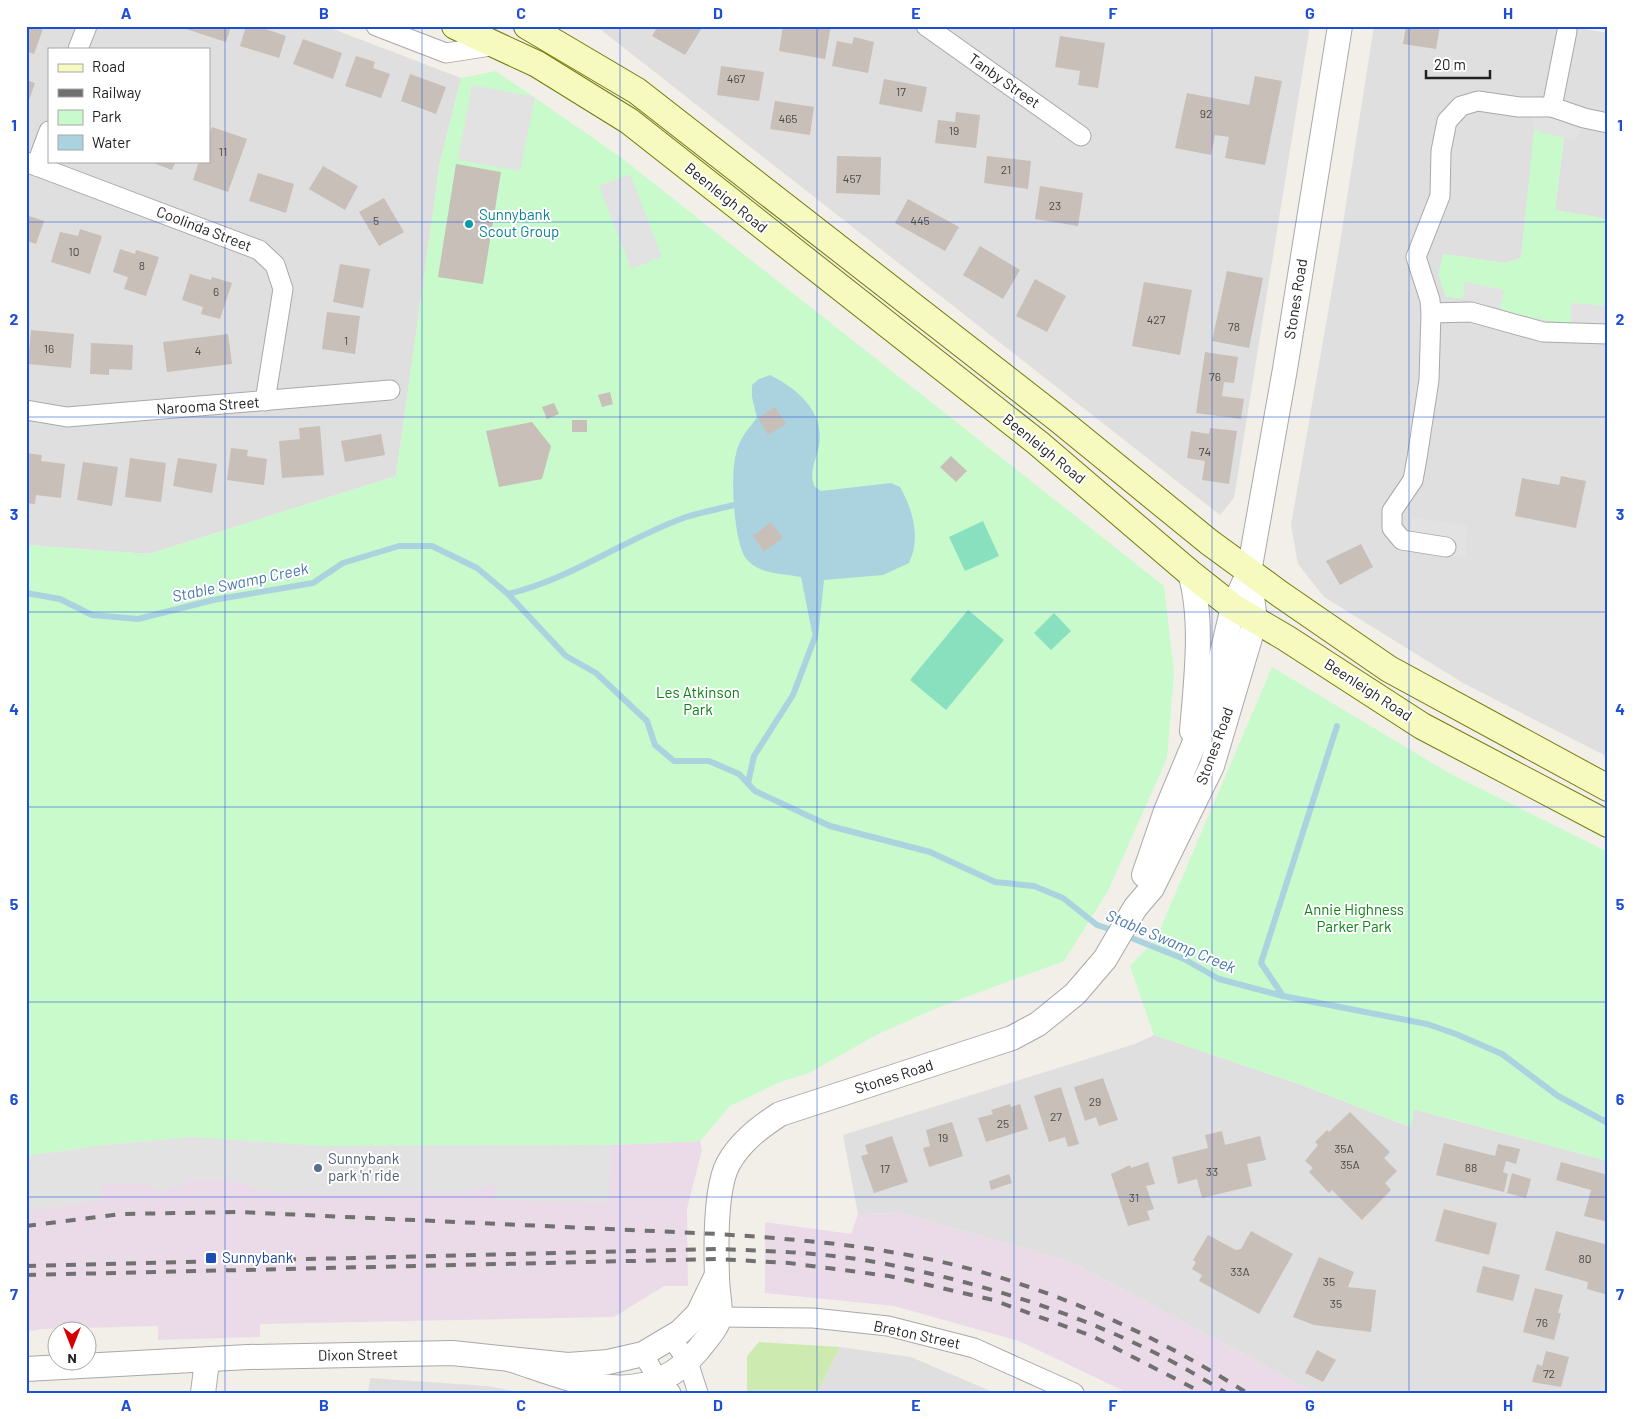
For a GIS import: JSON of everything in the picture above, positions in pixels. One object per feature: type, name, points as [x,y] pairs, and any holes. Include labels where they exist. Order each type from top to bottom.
[{"type":"main road","name":"Beenleigh Road","points":[[455,26],[537,64],[629,120],[1038,443],[1190,573],[1233,607],[1286,638],[1422,726],[1608,824]]},
{"type":"main road","name":"Beenleigh Road","points":[[526,26],[637,90],[1058,419],[1209,542],[1249,572],[1389,669],[1608,788]]},
{"type":"street","points":[[78,48],[86,26]]},
{"type":"street","points":[[376,26],[446,53],[498,45]]},
{"type":"street","name":"Tanby Street","points":[[926,26],[1081,136]]},
{"type":"street","name":"Stones Road","points":[[1135,908],[1151,854],[1209,708],[1233,607],[1249,572],[1285,369],[1340,26]]},
{"type":"street","points":[[1552,107],[1567,31]]},
{"type":"street","points":[[1446,547],[1402,540],[1392,528],[1392,511],[1413,480],[1430,380],[1430,300],[1416,257],[1440,196],[1441,151],[1447,120],[1461,106],[1478,101],[1519,107],[1552,107],[1584,118],[1608,122]]},
{"type":"street","points":[[31,164],[48,133]]},
{"type":"street","name":"Coolinda Street","points":[[31,164],[259,250],[275,265],[283,289],[266,401]]},
{"type":"street","points":[[1431,313],[1471,312],[1543,332],[1608,334]]},
{"type":"street","name":"Narooma Street","points":[[26,410],[67,417],[390,390]]},
{"type":"street","name":"Stones Road","points":[[720,1317],[716,1277],[719,1204],[723,1179],[728,1164],[756,1130],[780,1114],[1012,1038],[1038,1024],[1075,994],[1105,960],[1135,908],[1152,888],[1212,766],[1256,621],[1249,572]]},
{"type":"street","name":"Stones Road","points":[[1190,573],[1197,596],[1197,617],[1190,752]]},
{"type":"street","name":"Stones Road","points":[[671,1337],[680,1332],[698,1314],[716,1277]]},
{"type":"street","points":[[643,1354],[665,1387],[706,1340],[720,1317]]},
{"type":"street","name":"Breton Street","points":[[720,1317],[813,1318],[888,1326],[974,1348],[1074,1393]]},
{"type":"street","points":[[671,1337],[688,1362],[698,1393]]},
{"type":"street","name":"Dixon Street","points":[[26,1369],[207,1361],[248,1357],[452,1353],[568,1365],[608,1362],[643,1354],[671,1337]]},
{"type":"street","name":"Dixon Street","points":[[509,1359],[596,1387],[621,1389],[665,1387]]},
{"type":"street","points":[[203,1393],[207,1361]]},
{"type":"shaded area","points":[[26,26],[325,26],[461,78],[440,162],[396,476],[149,554],[26,545]]},
{"type":"shaded area","points":[[596,26],[1310,26],[1234,498],[1220,515]]},
{"type":"shaded area","points":[[1374,26],[1567,26],[1608,33],[1608,219],[1555,210],[1564,138],[1535,130],[1521,258],[1505,263],[1443,254],[1465,282],[1571,303],[1608,306],[1608,757],[1463,683],[1324,597],[1298,564],[1291,525],[1338,255]]},
{"type":"shaded area","points":[[472,85],[535,97],[520,171],[458,160]]},
{"type":"shaded area","points":[[1533,116],[1562,118],[1582,126],[1576,141],[1534,130]]},
{"type":"shaded area","points":[[630,174],[662,257],[631,269],[599,186]]},
{"type":"shaded area","points":[[1465,282],[1504,290],[1500,308],[1463,299]]},
{"type":"shaded area","points":[[1571,303],[1608,306],[1607,324],[1571,323]]},
{"type":"shaded area","points":[[1413,517],[1468,526],[1465,542],[1467,557],[1450,556],[1450,539],[1410,531]]},
{"type":"shaded area","points":[[1154,1035],[1299,1084],[1410,1127],[1413,1109],[1608,1161],[1608,1383],[1605,1393],[1316,1393],[1071,1262],[900,1213],[858,1214],[843,1135],[1135,1044]]},
{"type":"shaded area","points":[[192,1137],[322,1146],[611,1145],[700,1141],[702,1150],[687,1209],[688,1286],[664,1286],[614,1317],[260,1324],[260,1337],[158,1340],[158,1326],[98,1328],[98,1322],[48,1322],[48,1329],[26,1332],[26,1156]]},
{"type":"shaded area","name":"Sunnybank park 'n' ride","points":[[192,1137],[322,1146],[611,1145],[609,1203],[495,1200],[494,1183],[481,1189],[464,1192],[342,1195],[259,1191],[248,1185],[232,1181],[193,1180],[165,1191],[135,1183],[102,1184],[102,1201],[26,1211],[26,1156],[103,1145]]},
{"type":"shaded area","points":[[900,1213],[1071,1262],[1316,1393],[1128,1393],[1019,1341],[894,1306],[765,1293],[765,1222],[851,1234],[858,1214]]},
{"type":"shaded area","points":[[840,1347],[911,1357],[995,1393],[817,1393]]},
{"type":"shaded area","points":[[370,1378],[487,1386],[525,1393],[368,1393]]},
{"type":"green space","name":"Les Atkinson Park","points":[[496,71],[619,156],[1164,586],[1174,673],[1167,758],[1108,891],[1064,961],[939,1007],[876,1035],[809,1073],[780,1082],[730,1106],[700,1141],[611,1145],[322,1146],[192,1137],[103,1145],[26,1156],[26,545],[149,554],[396,476],[440,162],[461,78]]},
{"type":"green space","points":[[1534,130],[1564,137],[1555,210],[1608,219],[1608,306],[1572,303],[1571,323],[1552,322],[1500,308],[1504,291],[1465,282],[1463,299],[1446,297],[1438,275],[1443,254],[1505,263],[1521,258]]},
{"type":"green space","points":[[983,521],[999,556],[965,571],[949,537]]},
{"type":"green space","points":[[968,610],[1004,640],[946,710],[910,680]]},
{"type":"green space","points":[[1054,613],[1071,631],[1051,650],[1034,633]]},
{"type":"green space","name":"Annie Highness Parker Park","points":[[1272,667],[1449,773],[1608,852],[1608,1161],[1414,1109],[1411,1127],[1299,1084],[1154,1035],[1130,966],[1156,939]]},
{"type":"green space","points":[[759,1342],[840,1347],[817,1393],[747,1393],[747,1356]]},
{"type":"water","points":[[770,375],[790,387],[814,412],[820,434],[812,472],[815,487],[821,491],[891,483],[900,487],[909,505],[914,524],[913,554],[909,563],[883,575],[824,580],[818,637],[813,637],[801,577],[770,572],[753,565],[744,555],[737,532],[733,476],[737,449],[747,430],[757,418],[752,397],[752,385],[759,379]]},
{"type":"building","points":[[26,26],[44,26],[34,54],[26,51]]},
{"type":"building","points":[[187,26],[231,26],[226,42],[186,29]]},
{"type":"building","points":[[246,26],[257,26],[286,36],[279,58],[240,46]]},
{"type":"building","points":[[658,26],[703,26],[685,55],[652,36]]},
{"type":"building","points":[[783,26],[831,26],[825,59],[779,51]]},
{"type":"building","points":[[1406,26],[1440,26],[1436,49],[1403,44]]},
{"type":"building","points":[[1060,36],[1105,43],[1098,88],[1078,85],[1080,71],[1055,67]]},
{"type":"building","points":[[854,37],[874,42],[868,73],[832,66],[837,41],[852,44]]},
{"type":"building","points":[[303,39],[342,53],[333,79],[293,64]]},
{"type":"building","points":[[356,56],[375,62],[373,68],[390,74],[381,98],[345,86]]},
{"type":"building","points":[[721,66],[764,72],[759,101],[717,95]]},
{"type":"building","points":[[410,74],[446,87],[436,114],[401,101]]},
{"type":"building","points":[[1255,76],[1282,81],[1265,165],[1225,158],[1229,137],[1215,135],[1211,155],[1175,148],[1187,93],[1249,105]]},
{"type":"building","points":[[884,79],[927,87],[922,112],[879,104]]},
{"type":"building","points":[[26,80],[35,83],[27,106],[26,106]]},
{"type":"building","points":[[775,101],[814,107],[810,135],[770,129]]},
{"type":"building","points":[[956,112],[980,115],[976,148],[935,143],[938,120],[955,122]]},
{"type":"building","points":[[212,127],[247,139],[228,192],[193,180],[199,162],[210,162],[210,132]]},
{"type":"building","points":[[837,156],[881,157],[880,195],[836,193]]},
{"type":"building","points":[[987,156],[1031,161],[1028,189],[984,183]]},
{"type":"building","points":[[151,162],[176,162],[172,170]]},
{"type":"building","name":"Sunnybank Scout Group","points":[[456,164],[501,172],[483,284],[438,277]]},
{"type":"building","points":[[323,166],[358,186],[345,210],[309,189]]},
{"type":"building","points":[[258,173],[294,184],[286,213],[249,201]]},
{"type":"building","points":[[1040,186],[1083,193],[1078,226],[1035,219]]},
{"type":"building","points":[[384,198],[404,232],[379,246],[359,212]]},
{"type":"building","points":[[908,199],[959,227],[945,251],[895,223]]},
{"type":"building","points":[[26,215],[44,221],[36,244],[26,241]]},
{"type":"building","points":[[80,229],[102,236],[90,274],[51,262],[60,232],[78,236]]},
{"type":"building","points":[[980,246],[1020,270],[1003,299],[963,275]]},
{"type":"building","points":[[120,249],[135,254],[136,250],[159,257],[146,296],[124,289],[128,277],[113,272]]},
{"type":"building","points":[[340,264],[370,269],[363,308],[333,302]]},
{"type":"building","points":[[1227,271],[1263,278],[1249,348],[1212,341]]},
{"type":"building","points":[[190,274],[211,280],[212,277],[232,283],[220,319],[201,314],[203,307],[182,300]]},
{"type":"building","points":[[1035,279],[1066,296],[1047,332],[1016,316]]},
{"type":"building","points":[[1144,282],[1192,290],[1180,355],[1132,346]]},
{"type":"building","points":[[327,312],[360,316],[355,354],[322,349]]},
{"type":"building","points":[[31,330],[74,334],[71,368],[28,364]]},
{"type":"building","points":[[228,334],[232,364],[167,372],[163,342]]},
{"type":"building","points":[[91,343],[133,345],[132,370],[109,369],[109,375],[90,374]]},
{"type":"building","points":[[1205,352],[1238,357],[1234,383],[1224,382],[1222,396],[1244,399],[1241,419],[1196,413]]},
{"type":"building","points":[[610,392],[613,404],[602,407],[598,395]]},
{"type":"building","points":[[554,403],[559,414],[547,419],[542,407]]},
{"type":"building","points":[[775,407],[786,424],[768,435],[758,418]]},
{"type":"building","points":[[572,420],[587,420],[587,432],[572,432]]},
{"type":"building","points":[[532,422],[551,446],[542,479],[499,487],[486,431]]},
{"type":"building","points":[[320,426],[324,475],[282,478],[279,441],[300,439],[299,428]]},
{"type":"building","points":[[1210,428],[1237,431],[1229,484],[1202,480],[1205,461],[1187,458],[1191,431],[1209,434]]},
{"type":"building","points":[[381,434],[385,455],[345,462],[341,441]]},
{"type":"building","points":[[231,448],[248,450],[247,456],[267,459],[264,485],[227,480]]},
{"type":"building","points":[[26,453],[42,455],[41,461],[65,464],[61,498],[36,495],[35,504],[26,503]]},
{"type":"building","points":[[951,456],[967,471],[956,482],[940,467]]},
{"type":"building","points":[[130,458],[166,463],[161,502],[125,497]]},
{"type":"building","points":[[178,458],[217,464],[212,493],[173,486]]},
{"type":"building","points":[[83,462],[118,467],[112,506],[77,500]]},
{"type":"building","points":[[1561,476],[1586,481],[1576,528],[1515,516],[1522,478],[1559,485]]},
{"type":"building","points":[[771,522],[783,538],[764,552],[753,536]]},
{"type":"building","points":[[1361,544],[1373,567],[1340,585],[1326,561]]},
{"type":"building","points":[[1103,1078],[1118,1120],[1099,1126],[1096,1117],[1085,1121],[1074,1087]]},
{"type":"building","points":[[1061,1087],[1079,1144],[1068,1147],[1065,1137],[1049,1142],[1034,1096]]},
{"type":"building","points":[[1010,1104],[1011,1107],[1020,1104],[1028,1129],[986,1142],[978,1118],[993,1114],[991,1110]]},
{"type":"building","points":[[1350,1112],[1390,1152],[1384,1158],[1397,1171],[1385,1183],[1391,1190],[1362,1220],[1332,1190],[1329,1193],[1309,1172],[1313,1168],[1305,1161],[1318,1145],[1315,1142],[1327,1130],[1329,1132]]},
{"type":"building","points":[[952,1122],[963,1156],[929,1167],[923,1148],[930,1146],[926,1130]]},
{"type":"building","points":[[1222,1131],[1225,1145],[1260,1136],[1266,1160],[1247,1164],[1252,1186],[1202,1198],[1197,1179],[1178,1184],[1172,1157],[1208,1148],[1205,1135]]},
{"type":"building","points":[[892,1136],[908,1182],[874,1193],[861,1156],[868,1154],[865,1145]]},
{"type":"building","points":[[1444,1143],[1495,1156],[1498,1144],[1520,1149],[1516,1164],[1506,1161],[1503,1172],[1508,1174],[1504,1192],[1436,1175]]},
{"type":"building","points":[[1148,1162],[1155,1184],[1146,1186],[1154,1209],[1147,1211],[1150,1220],[1128,1226],[1111,1174],[1130,1165],[1131,1168]]},
{"type":"building","points":[[1561,1162],[1608,1175],[1605,1194],[1608,1194],[1608,1222],[1584,1216],[1591,1190],[1556,1180]]},
{"type":"building","points":[[1512,1173],[1531,1179],[1526,1198],[1507,1193]]},
{"type":"building","points":[[1009,1174],[1012,1183],[991,1190],[989,1181]]},
{"type":"building","points":[[1444,1209],[1497,1223],[1489,1255],[1435,1241]]},
{"type":"building","points":[[1251,1231],[1293,1254],[1259,1314],[1199,1281],[1202,1275],[1192,1269],[1196,1262],[1193,1260],[1208,1235],[1236,1250],[1241,1249]]},
{"type":"building","points":[[1556,1231],[1608,1245],[1608,1295],[1587,1289],[1588,1282],[1545,1270]]},
{"type":"building","points":[[1319,1257],[1354,1272],[1348,1287],[1376,1290],[1371,1332],[1314,1325],[1293,1317]]},
{"type":"building","points":[[1483,1266],[1520,1275],[1513,1301],[1476,1292]]},
{"type":"building","points":[[1535,1288],[1563,1295],[1558,1313],[1561,1313],[1554,1340],[1523,1332]]},
{"type":"building","points":[[1317,1350],[1336,1360],[1323,1382],[1305,1373]]},
{"type":"building","points":[[1546,1351],[1569,1357],[1561,1387],[1532,1382],[1537,1364],[1542,1366]]},
{"type":"waterway","points":[[508,594],[555,578],[663,526],[686,517],[734,505]]},
{"type":"waterway","name":"Stable Swamp Creek","points":[[26,593],[60,599],[92,615],[138,619],[213,600],[313,583],[343,563],[399,546],[432,546],[477,568],[508,594],[566,656],[596,673],[647,721],[655,745],[674,761],[709,761],[739,774],[755,791],[830,826],[930,852],[995,882],[1034,886],[1063,898],[1097,925],[1115,931]]},
{"type":"waterway","points":[[748,783],[754,756],[793,695],[815,637]]},
{"type":"waterway","points":[[1283,996],[1261,963],[1337,726]]},
{"type":"waterway","name":"Stable Swamp Creek","points":[[1124,935],[1184,959],[1219,979],[1283,996],[1427,1024],[1456,1034],[1502,1054],[1558,1096],[1608,1123]]},
{"type":"railway","points":[[26,1226],[122,1214],[238,1212],[718,1234],[848,1246],[938,1261],[1031,1287],[1076,1304],[1164,1345],[1247,1393]]},
{"type":"railway","points":[[26,1266],[717,1249],[826,1255],[891,1265],[978,1286],[1022,1299],[1106,1330],[1147,1349],[1226,1393]]},
{"type":"railway","points":[[26,1275],[717,1259],[789,1263],[889,1276],[993,1300],[1092,1336],[1203,1393]]},
{"type":"place","name":"Sunnybank Scout Group","points":[[469,224]]},
{"type":"place","name":"Sunnybank park 'n' ride","points":[[318,1168]]},
{"type":"place","name":"Sunnybank","points":[[211,1258]]}]
